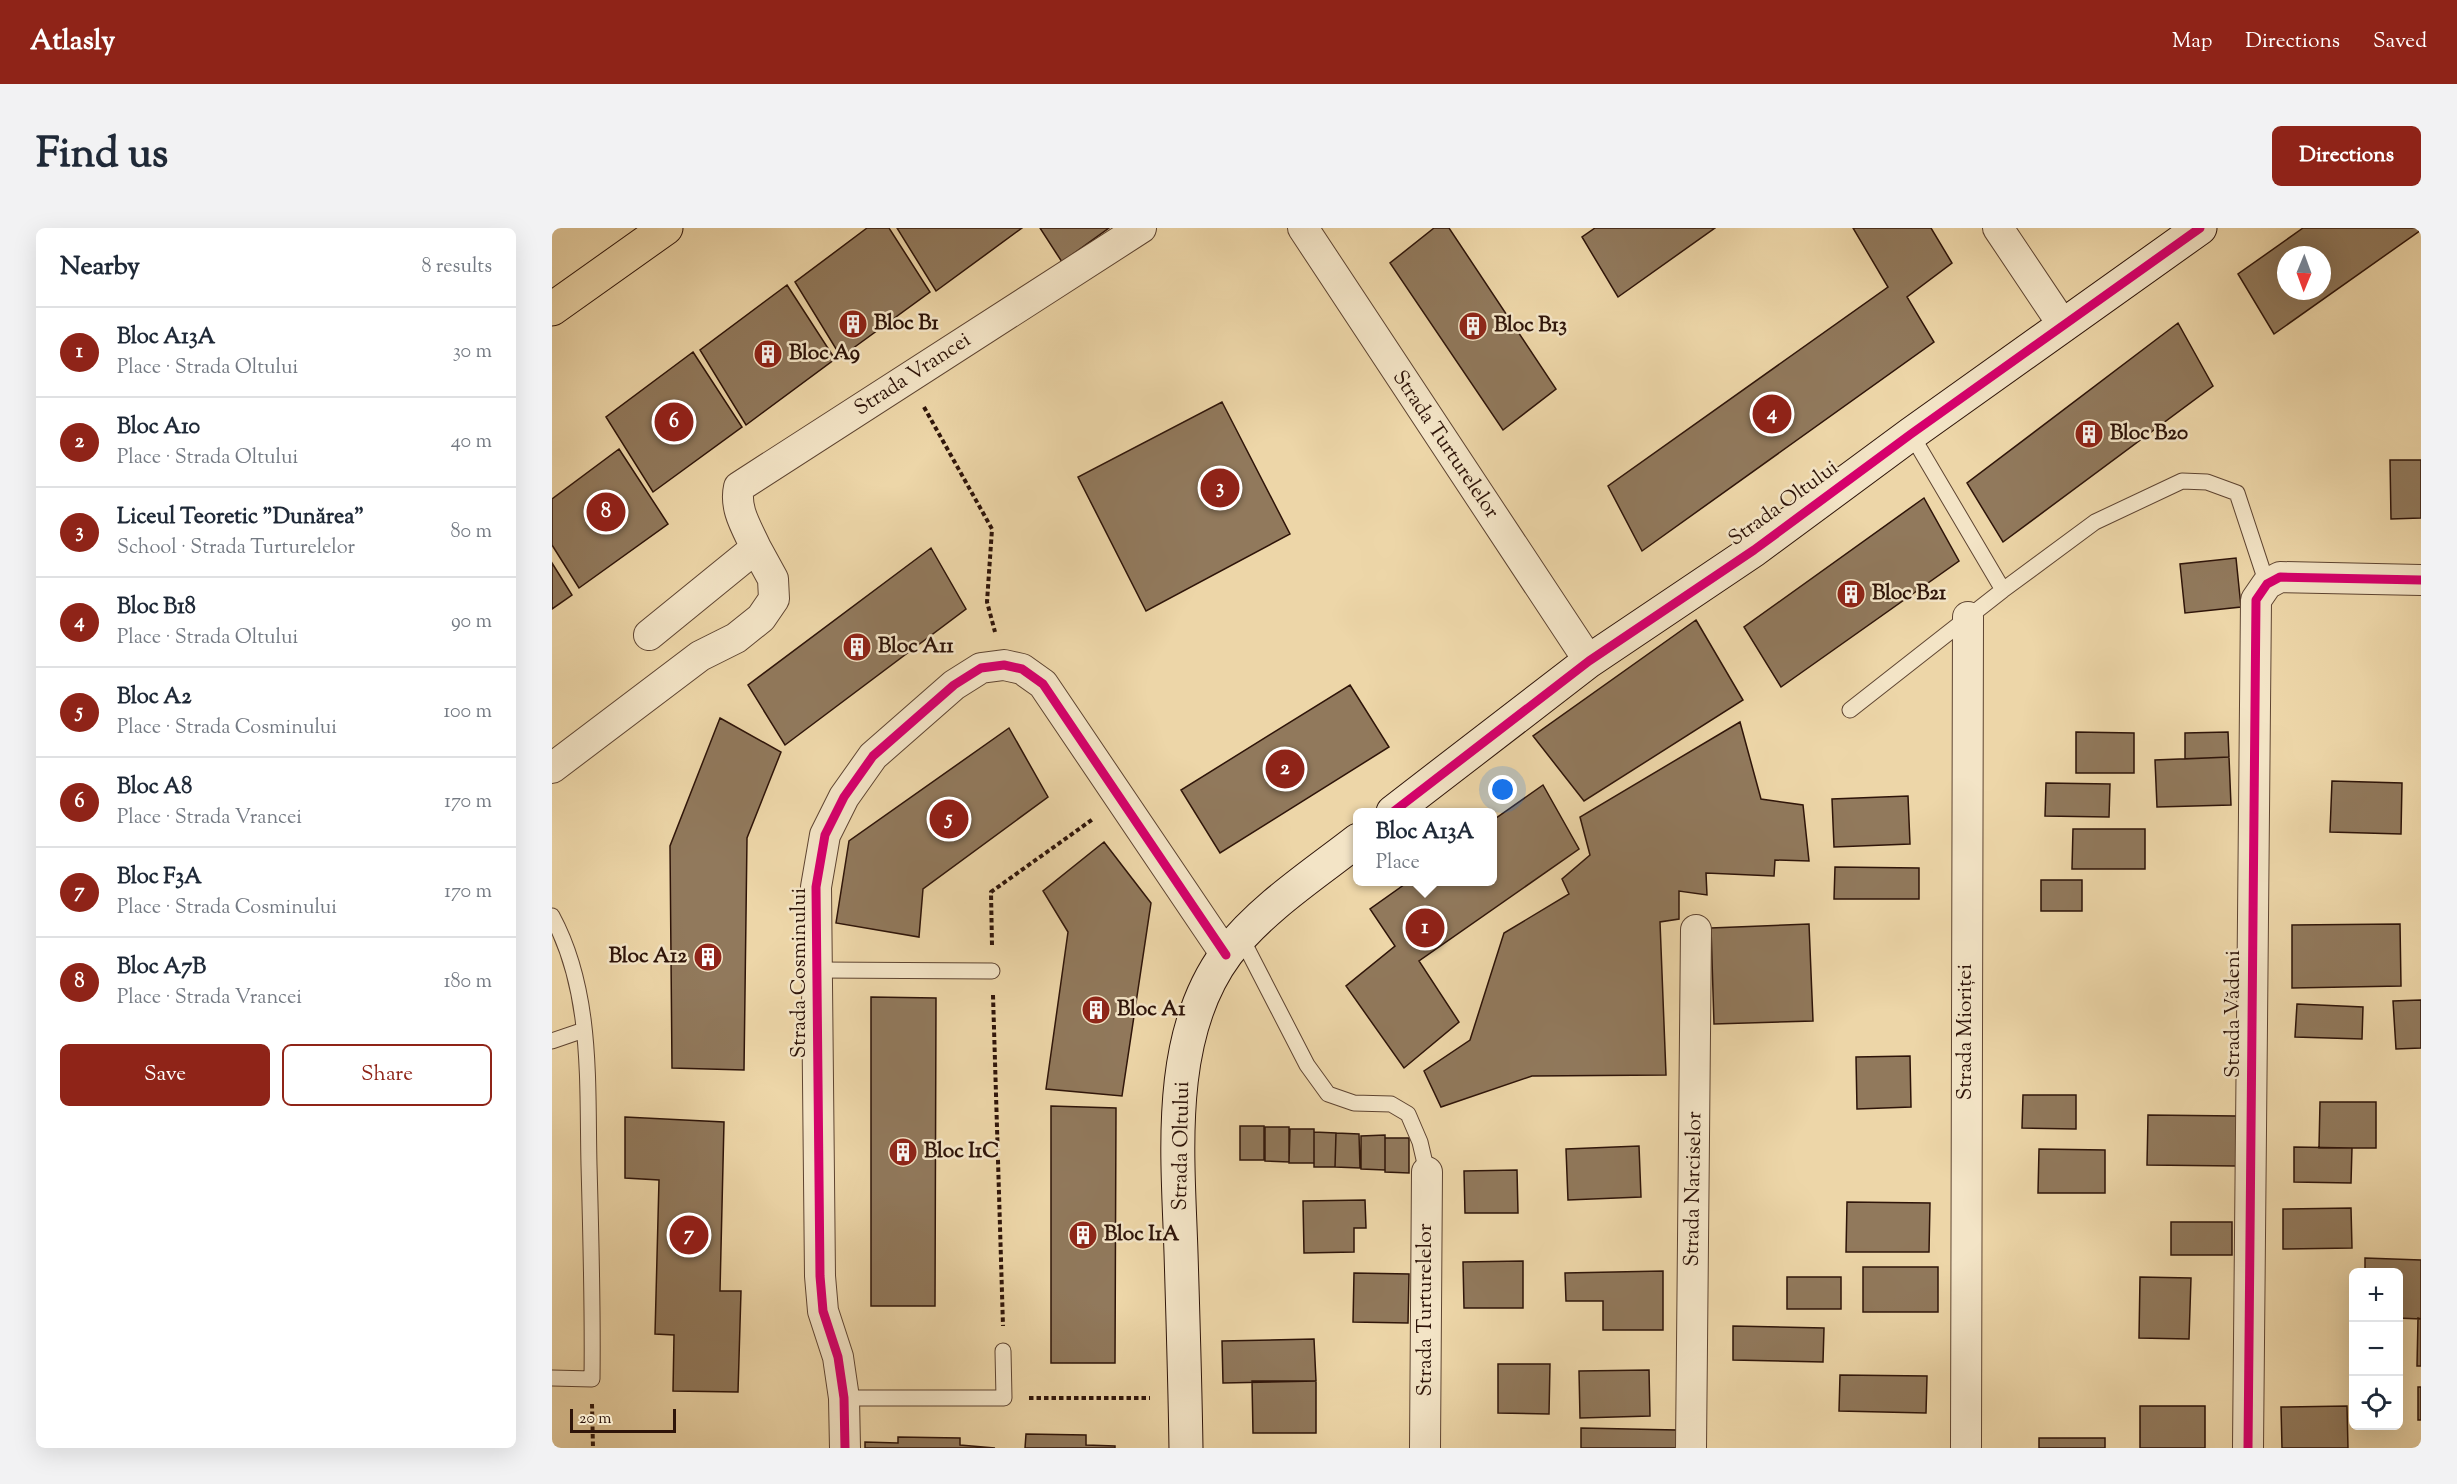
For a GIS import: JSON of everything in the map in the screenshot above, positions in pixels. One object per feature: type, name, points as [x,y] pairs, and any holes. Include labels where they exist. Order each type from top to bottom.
[{"type":"main road","points":[[552,309],[647,237]]},
{"type":"street","name":"Strada Vrancei","points":[[552,768],[700,656],[736,638],[761,618],[774,599],[773,579],[740,512],[736,499],[739,487],[1141,228]]},
{"type":"street","name":"Strada Turturelelor","points":[[1302,228],[1589,661]]},
{"type":"street","points":[[1998,228],[2063,325]]},
{"type":"street","name":"Strada Oltului","points":[[1399,808],[1589,661],[1754,550],[1911,434],[2200,228]]},
{"type":"street","points":[[649,635],[756,548]]},
{"type":"street","points":[[2267,584],[2280,577],[2421,580]]},
{"type":"street","name":"Strada Vădeni","points":[[2248,1448],[2255,621],[2256,600],[2267,584]]},
{"type":"street","name":"Strada Mioriței","points":[[1966,1448],[1968,617]]},
{"type":"street","points":[[1004,665],[1022,669],[1043,684],[1123,799],[1234,946]]},
{"type":"street","name":"Strada Cosminului","points":[[845,1448],[844,1398],[838,1357],[823,1311],[820,1276],[816,887],[825,835],[844,797],[873,756],[954,685],[981,668],[1004,665]]},
{"type":"street","name":"Strada Oltului","points":[[1186,1448],[1178,1147],[1180,1086],[1191,1034],[1208,985],[1234,946],[1262,915],[1353,844]]},
{"type":"street","name":"Strada Narciselor","points":[[1691,1448],[1696,930]]},
{"type":"street","name":"Strada Turturelelor","points":[[1425,1448],[1427,1172]]},
{"type":"lane","points":[[1911,434],[2003,590]]},
{"type":"lane","points":[[1850,710],[2003,590],[2095,522],[2182,481],[2206,482],[2237,493],[2267,584]]},
{"type":"lane","points":[[552,916],[562,935],[579,989],[584,1030],[593,1317],[592,1379],[552,1378]]},
{"type":"lane","points":[[1234,946],[1307,1065],[1328,1094],[1354,1103],[1391,1104],[1408,1114],[1420,1142],[1427,1172]]},
{"type":"lane","points":[[818,970],[992,971]]},
{"type":"lane","points":[[552,1041],[584,1030]]},
{"type":"lane","points":[[844,1398],[1004,1398],[1003,1351]]},
{"type":"path","points":[[907,378],[992,529],[987,602],[1004,665]]},
{"type":"path","points":[[1003,1351],[991,892],[1123,799]]},
{"type":"path","points":[[592,1379],[593,1448]]},
{"type":"path","points":[[1004,1398],[1185,1398]]},
{"type":"building","name":"Bloc B1","points":[[867,228],[889,228],[930,292],[841,357],[795,282]]},
{"type":"building","points":[[897,228],[1022,228],[936,291]]},
{"type":"building","points":[[1040,228],[1109,228],[1062,262]]},
{"type":"building","name":"Bloc B13","points":[[1434,228],[1449,228],[1556,389],[1503,430],[1390,263]]},
{"type":"building","points":[[1595,228],[1715,228],[1618,297],[1582,237]]},
{"type":"building","points":[[1853,228],[1931,228],[1952,263],[1907,297],[1934,342],[1642,551],[1608,486],[1888,287]]},
{"type":"building","points":[[2303,228],[2421,228],[2331,294],[2331,246],[2278,246]]},
{"type":"building","points":[[2277,246],[2277,300],[2322,300],[2274,334],[2238,274]]},
{"type":"building","name":"Bloc A9","points":[[787,285],[835,359],[746,425],[700,350]]},
{"type":"building","name":"Bloc B20","points":[[2178,323],[2213,386],[2003,542],[1967,483]]},
{"type":"building","points":[[693,352],[742,427],[653,492],[606,417]]},
{"type":"building","points":[[1222,402],[1290,534],[1146,611],[1078,477]]},
{"type":"building","points":[[619,449],[668,524],[579,588],[552,545],[552,499]]},
{"type":"building","points":[[2390,460],[2421,460],[2421,518],[2391,519]]},
{"type":"building","name":"Bloc B21","points":[[1924,498],[1959,561],[1781,687],[1744,627]]},
{"type":"building","name":"Bloc A11","points":[[931,548],[966,609],[785,745],[748,685]]},
{"type":"building","points":[[2236,558],[2241,607],[2185,613],[2180,564]]},
{"type":"building","points":[[552,563],[572,595],[552,609]]},
{"type":"building","points":[[1696,620],[1743,700],[1584,801],[1533,736]]},
{"type":"building","points":[[1350,685],[1389,747],[1220,853],[1181,790]]},
{"type":"building","name":"Bloc A12","points":[[720,718],[781,752],[747,838],[744,1070],[672,1068],[670,846]]},
{"type":"building","points":[[1740,722],[1761,799],[1803,805],[1809,861],[1775,860],[1774,876],[1706,873],[1707,895],[1679,891],[1679,919],[1660,922],[1666,1075],[1532,1076],[1441,1107],[1424,1071],[1470,1040],[1504,933],[1569,894],[1562,879],[1590,855],[1580,817]]},
{"type":"building","points":[[1009,728],[1048,797],[923,889],[919,937],[836,923],[849,841]]},
{"type":"building","points":[[2076,732],[2134,733],[2134,773],[2076,773]]},
{"type":"building","points":[[2228,732],[2229,757],[2185,759],[2185,733]]},
{"type":"building","points":[[2229,757],[2231,805],[2157,807],[2155,760]]},
{"type":"building","points":[[2332,781],[2402,783],[2401,834],[2330,832]]},
{"type":"building","points":[[2046,783],[2110,784],[2109,817],[2045,816]]},
{"type":"building","points":[[1543,785],[1579,849],[1419,961],[1459,1022],[1404,1068],[1346,986],[1395,946],[1370,909],[1402,886],[1497,886],[1497,817]]},
{"type":"building","points":[[1908,796],[1910,844],[1834,847],[1832,799]]},
{"type":"building","points":[[2073,829],[2145,829],[2145,869],[2072,869]]},
{"type":"building","name":"Bloc A1","points":[[1104,842],[1151,903],[1122,1096],[1046,1089],[1068,932],[1043,891]]},
{"type":"building","points":[[1835,867],[1919,868],[1919,899],[1834,899]]},
{"type":"building","points":[[2041,880],[2082,880],[2082,911],[2041,911]]},
{"type":"building","points":[[1809,924],[1813,1021],[1714,1024],[1711,928]]},
{"type":"building","points":[[2400,924],[2401,986],[2292,988],[2292,925]]},
{"type":"building","name":"Bloc I1C","points":[[871,997],[936,998],[935,1306],[871,1306]]},
{"type":"building","points":[[2421,1000],[2421,1048],[2396,1049],[2393,1001]]},
{"type":"building","points":[[2297,1004],[2363,1007],[2362,1039],[2295,1037]]},
{"type":"building","points":[[1910,1056],[1911,1107],[1857,1109],[1856,1057]]},
{"type":"building","points":[[2023,1095],[2076,1095],[2076,1129],[2022,1128]]},
{"type":"building","points":[[2320,1102],[2376,1102],[2376,1148],[2319,1148]]},
{"type":"building","name":"Bloc I1A","points":[[1051,1106],[1116,1108],[1115,1363],[1051,1363]]},
{"type":"building","points":[[2148,1115],[2237,1116],[2237,1166],[2147,1165]]},
{"type":"building","points":[[625,1117],[724,1122],[720,1291],[741,1291],[738,1392],[673,1391],[674,1335],[655,1334],[659,1180],[625,1178]]},
{"type":"building","points":[[1240,1126],[1264,1126],[1264,1160],[1240,1160]]},
{"type":"building","points":[[1265,1127],[1289,1127],[1289,1162],[1265,1161]]},
{"type":"building","points":[[1290,1129],[1314,1129],[1314,1163],[1289,1163]]},
{"type":"building","points":[[1314,1132],[1336,1133],[1335,1167],[1314,1167]]},
{"type":"building","points":[[1336,1133],[1359,1134],[1360,1168],[1335,1167]]},
{"type":"building","points":[[1385,1135],[1385,1170],[1361,1169],[1361,1136]]},
{"type":"building","points":[[1385,1138],[1409,1138],[1409,1173],[1385,1172]]},
{"type":"building","points":[[1639,1146],[1641,1197],[1568,1200],[1566,1149]]},
{"type":"building","points":[[2294,1147],[2352,1148],[2351,1183],[2294,1182]]},
{"type":"building","points":[[2039,1149],[2105,1150],[2105,1193],[2038,1193]]},
{"type":"building","points":[[1517,1170],[1518,1213],[1465,1213],[1464,1171]]},
{"type":"building","points":[[1365,1200],[1366,1228],[1354,1228],[1354,1252],[1304,1253],[1303,1201]]},
{"type":"building","points":[[1847,1202],[1930,1203],[1929,1252],[1846,1252]]},
{"type":"building","points":[[2351,1208],[2352,1248],[2283,1249],[2283,1209]]},
{"type":"building","points":[[2171,1222],[2232,1222],[2232,1255],[2171,1255]]},
{"type":"building","points":[[2365,1258],[2421,1260],[2421,1319],[2403,1318],[2403,1268],[2365,1268]]},
{"type":"building","points":[[1523,1261],[1523,1308],[1464,1308],[1463,1262]]},
{"type":"building","points":[[1863,1267],[1938,1267],[1938,1312],[1863,1312]]},
{"type":"building","points":[[1663,1271],[1663,1330],[1603,1330],[1603,1301],[1566,1301],[1565,1273]]},
{"type":"building","points":[[1354,1273],[1409,1274],[1408,1323],[1353,1322]]},
{"type":"building","points":[[1787,1277],[1841,1277],[1841,1309],[1787,1309]]},
{"type":"building","points":[[2140,1277],[2191,1278],[2189,1339],[2139,1338]]},
{"type":"building","points":[[2418,1318],[2421,1319],[2421,1366],[2417,1366]]},
{"type":"building","points":[[1733,1326],[1824,1328],[1823,1362],[1733,1360]]},
{"type":"building","points":[[1314,1339],[1316,1381],[1223,1383],[1222,1341]]},
{"type":"building","points":[[1498,1364],[1550,1364],[1549,1414],[1498,1413]]},
{"type":"building","points":[[1649,1370],[1650,1416],[1580,1418],[1579,1371]]},
{"type":"building","points":[[1840,1375],[1927,1376],[1926,1413],[1839,1411]]},
{"type":"building","points":[[1252,1381],[1316,1381],[1316,1433],[1253,1433]]},
{"type":"building","points":[[2418,1387],[2421,1387],[2421,1420],[2418,1420]]},
{"type":"building","points":[[2140,1406],[2205,1406],[2205,1448],[2140,1448]]},
{"type":"building","points":[[2347,1406],[2348,1448],[2282,1448],[2281,1407]]},
{"type":"building","points":[[1581,1428],[1677,1430],[1677,1448],[1581,1448]]},
{"type":"building","points":[[1026,1434],[1086,1435],[1086,1445],[1115,1446],[1115,1448],[1025,1448]]},
{"type":"building","points":[[898,1437],[960,1438],[960,1445],[995,1448],[865,1448],[865,1442],[898,1443]]},
{"type":"building","points":[[2039,1438],[2105,1438],[2105,1448],[2039,1448]]},
{"type":"cycle path","points":[[1398,808],[1589,661],[1754,550],[1911,434],[2200,228]]},
{"type":"cycle path","points":[[2248,1448],[2256,600],[2267,584],[2280,577],[2421,580]]},
{"type":"cycle path","points":[[845,1448],[844,1398],[838,1357],[823,1311],[820,1276],[816,887],[825,835],[844,797],[873,756],[954,685],[981,668],[1004,665],[1022,669],[1043,684],[1226,955]]},
{"type":"place","name":"Bloc B1","points":[[853,324]]},
{"type":"place","name":"Bloc B13","points":[[1473,326]]},
{"type":"place","name":"Bloc A9","points":[[768,354]]},
{"type":"place","name":"Bloc B18","points":[[1772,414]]},
{"type":"place","name":"Bloc A8","points":[[674,422]]},
{"type":"place","name":"Bloc B20","points":[[2089,434]]},
{"type":"place","name":"Liceul Teoretic \"Dunărea\"","points":[[1220,488]]},
{"type":"place","name":"Bloc A7B","points":[[606,512]]},
{"type":"place","name":"Bloc B21","points":[[1851,594]]},
{"type":"place","name":"Bloc A11","points":[[857,647]]},
{"type":"place","name":"Bloc A10","points":[[1285,769]]},
{"type":"place","name":"Bloc A2","points":[[949,819]]},
{"type":"place","name":"Bloc A13A","points":[[1425,928]]},
{"type":"place","name":"Bloc A12","points":[[708,957]]},
{"type":"place","name":"Bloc A1","points":[[1096,1010]]},
{"type":"place","name":"Bloc I1C","points":[[903,1152]]},
{"type":"place","name":"Bloc F3A","points":[[689,1235]]},
{"type":"place","name":"Bloc I1A","points":[[1083,1235]]}]
